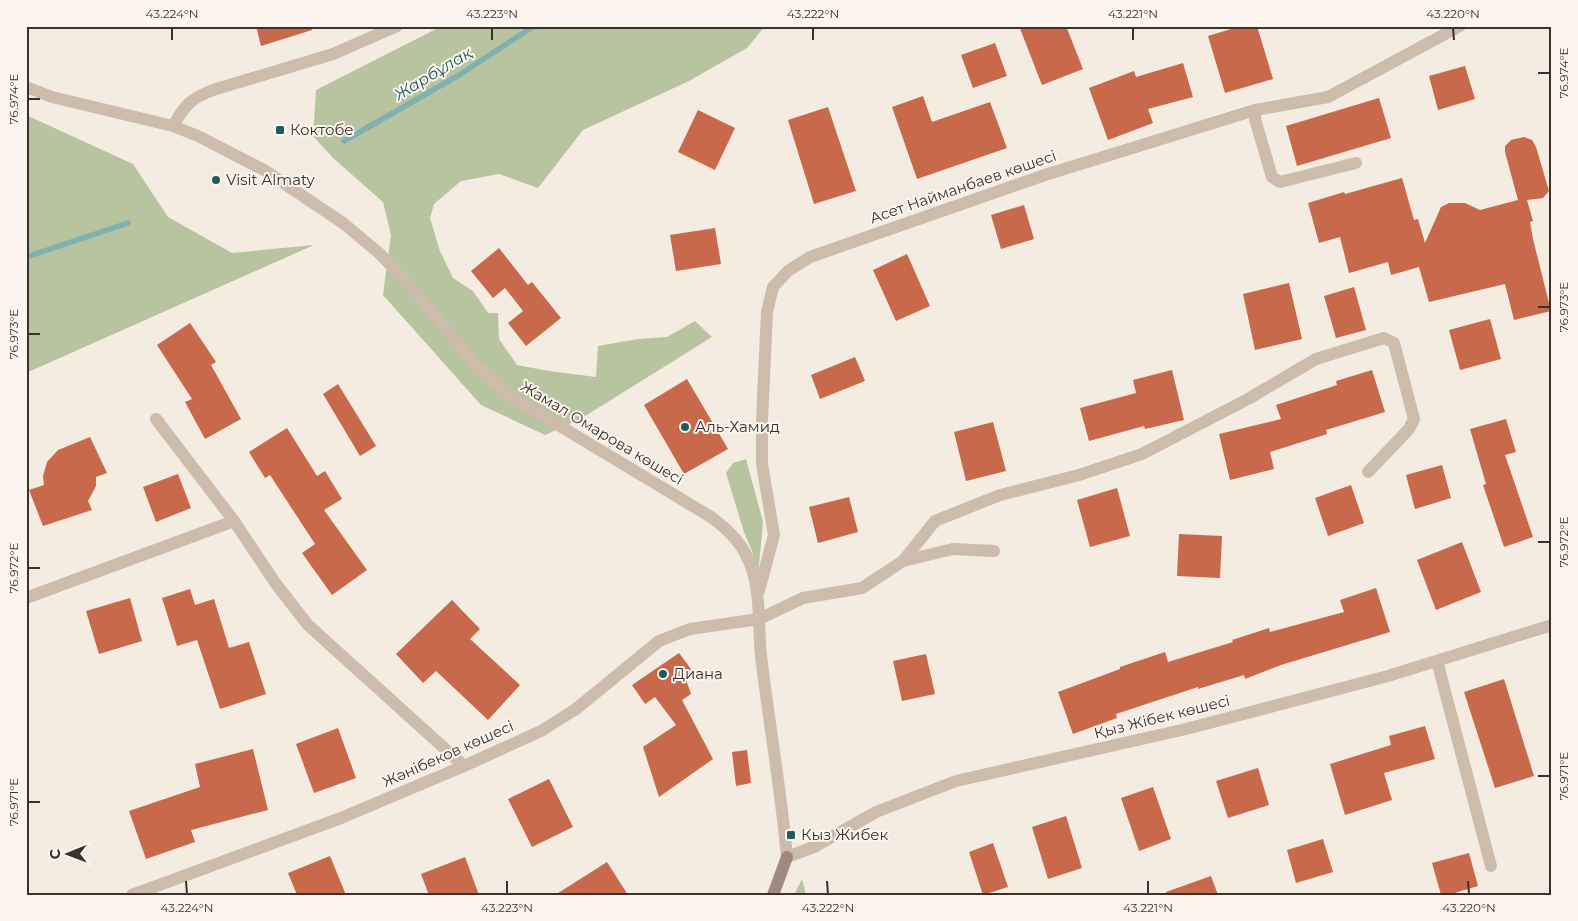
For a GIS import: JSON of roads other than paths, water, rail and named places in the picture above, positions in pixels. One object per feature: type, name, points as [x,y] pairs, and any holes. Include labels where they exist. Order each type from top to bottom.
[{"type":"street","points":[[173,126],[183,108],[197,96],[333,54],[397,26]]},
{"type":"street","name":"Асет Найманбаев көшесі","points":[[758,594],[774,535],[762,464],[766,312],[774,287],[788,271],[810,258],[1045,175],[1255,110],[1328,97],[1460,26]]},
{"type":"street","name":"Жамал Омарова көшесі","points":[[26,87],[52,97],[173,126],[198,136],[264,170],[343,223],[379,253],[407,282],[474,364],[510,396],[730,531],[742,547],[752,568],[758,594],[761,656],[780,791],[787,857],[773,895]]},
{"type":"street","points":[[1255,110],[1255,119],[1272,176],[1280,182],[1356,163]]},
{"type":"street","points":[[759,619],[803,598],[862,588],[903,560],[935,521],[1000,495],[1079,475],[1142,454],[1248,399],[1316,359],[1384,338],[1394,343],[1414,419],[1409,429],[1368,472]]},
{"type":"street","points":[[156,419],[234,521],[276,584],[308,625],[464,766]]},
{"type":"street","points":[[26,598],[234,521]]},
{"type":"street","points":[[903,560],[953,549],[994,551]]},
{"type":"street","name":"Жәнібеков көшесі","points":[[132,895],[341,818],[541,731],[576,709],[659,641],[690,629],[759,619]]},
{"type":"street","name":"Қыз Жібек көшесі","points":[[787,857],[814,847],[876,812],[956,781],[1186,729],[1388,676],[1552,625]]},
{"type":"street","points":[[1437,661],[1491,866]]},
{"type":"waterway","name":"Жарбұлақ","points":[[344,141],[459,75],[534,26]]},
{"type":"waterway","name":"Жарбұлақ","points":[[26,257],[128,223]]},
{"type":"place","name":"Коктобе","points":[[280,130]]},
{"type":"place","name":"Visit Almaty","points":[[216,180]]},
{"type":"place","name":"Аль-Хамид","points":[[685,427]]},
{"type":"place","name":"Диана","points":[[663,674]]},
{"type":"place","name":"Кыз Жибек","points":[[791,835]]}]
